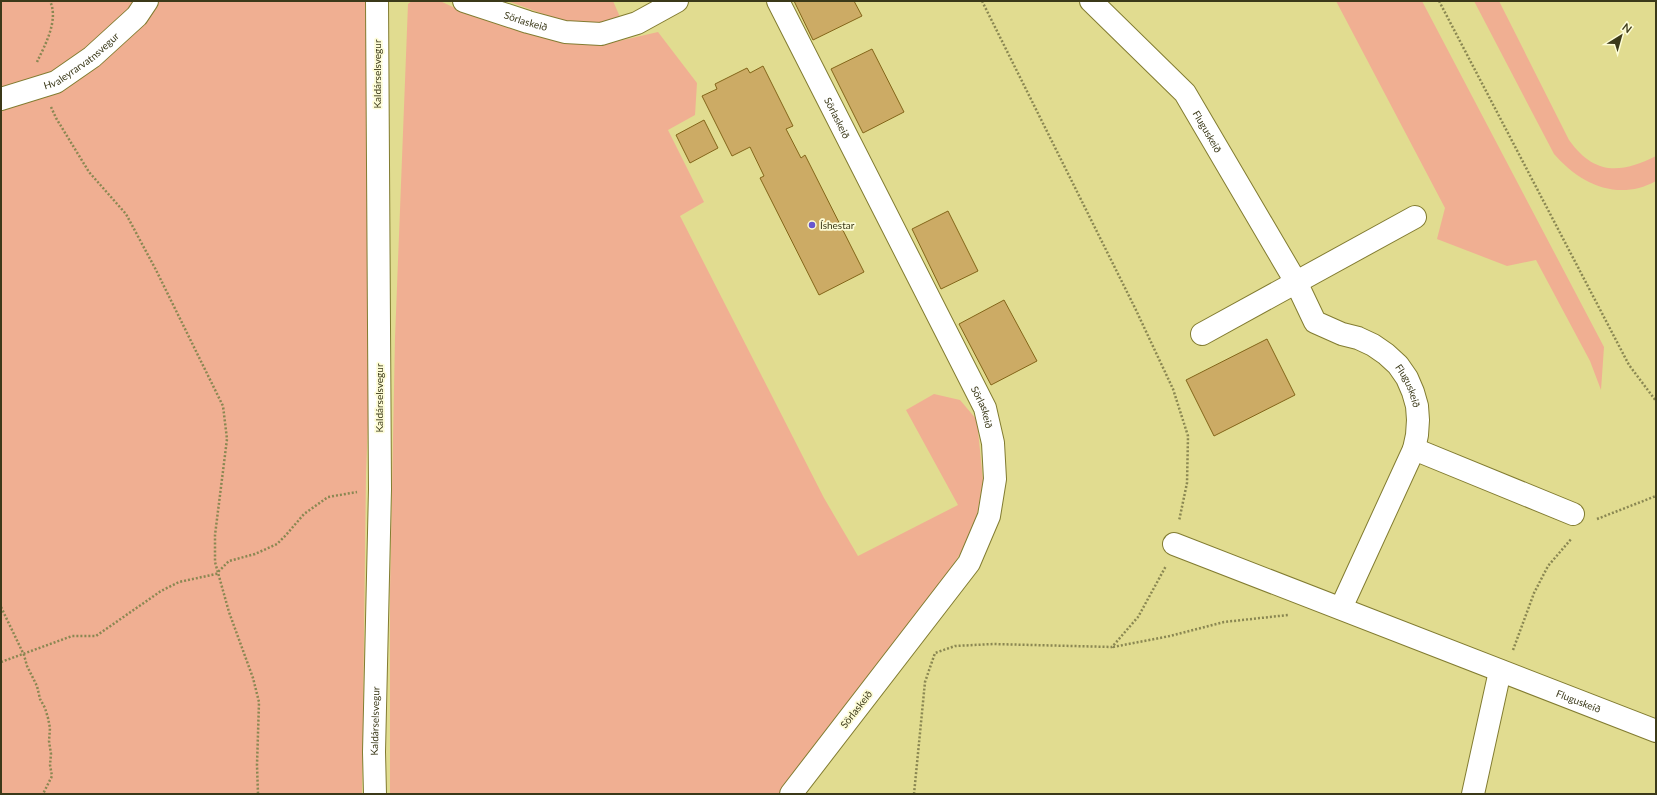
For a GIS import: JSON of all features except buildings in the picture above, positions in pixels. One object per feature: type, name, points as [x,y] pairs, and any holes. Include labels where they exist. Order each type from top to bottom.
[{"type":"street","name":"Hvaleyrarvatnsvegur","points":[[21,93],[56,82],[92,57],[137,16],[148,1]]},
{"type":"street","name":"Kaldárselsvegur","points":[[375,794],[374,752],[380,489],[377,1]]},
{"type":"street","name":"Sörlaskeið","points":[[464,1],[528,22],[565,32],[601,34],[637,24],[677,1]]},
{"type":"street","name":"Sörlaskeið","points":[[778,1],[985,408],[993,443],[995,479],[989,516],[970,563],[791,794]]},
{"type":"street","name":"Fluguskeið","points":[[1091,1],[1185,93],[1296,282],[1315,322],[1342,334],[1373,344],[1398,365],[1407,378],[1413,392],[1417,406],[1418,420],[1414,449],[1341,608]]},
{"type":"street","points":[[1202,334],[1415,217]]},
{"type":"street","points":[[1414,449],[1580,524]]},
{"type":"street","name":"Fluguskeið","points":[[1174,544],[1656,731]]},
{"type":"street","points":[[1473,794],[1500,671]]},
{"type":"path","points":[[50,1],[54,8],[49,37],[21,93],[56,118],[89,172],[126,214],[156,270],[223,406],[227,439],[215,535],[216,562],[229,612],[253,678],[259,702],[257,765],[258,794]]},
{"type":"path","points":[[982,1],[1135,308],[1173,389],[1188,436],[1187,483],[1171,557],[1138,617],[1112,647]]},
{"type":"path","points":[[1439,1],[1630,365],[1656,401]]},
{"type":"path","points":[[1,662],[24,655],[72,636],[96,636],[161,591],[178,582],[216,574],[230,561],[255,554],[276,544],[304,514],[328,497],[380,489]]},
{"type":"path","points":[[1500,671],[1515,647],[1534,593],[1548,566],[1580,524],[1598,519],[1656,496]]},
{"type":"path","points":[[1,607],[24,655],[26,666],[45,708],[50,728],[49,741],[52,776],[43,794]]},
{"type":"path","points":[[914,794],[925,682],[935,653],[955,646],[993,644],[1112,647],[1170,636],[1224,622],[1295,614]]},
{"type":"shaded area","points":[[1,1],[385,1],[366,474],[362,794],[1,794]]},
{"type":"shaded area","points":[[412,1],[440,1],[468,14],[552,39],[610,43],[658,32],[697,83],[695,115],[668,130],[704,202],[680,216],[824,498],[858,556],[958,505],[906,410],[934,394],[960,400],[977,420],[983,481],[974,532],[953,565],[835,726],[795,794],[390,794],[390,590],[395,338],[408,4]]},
{"type":"shaded area","points":[[507,1],[613,1],[620,17],[596,24],[568,23]]},
{"type":"shaded area","points":[[1336,1],[1422,1],[1604,347],[1601,390],[1590,361],[1536,260],[1507,266],[1437,239],[1445,208]]},
{"type":"shaded area","points":[[1474,1],[1499,1],[1569,140],[1578,151],[1588,160],[1608,168],[1631,166],[1656,156],[1656,181],[1642,187],[1628,190],[1614,190],[1600,187],[1588,181],[1564,165],[1554,154]]},
{"type":"place","name":"Íshestar","points":[[812,225]]}]
